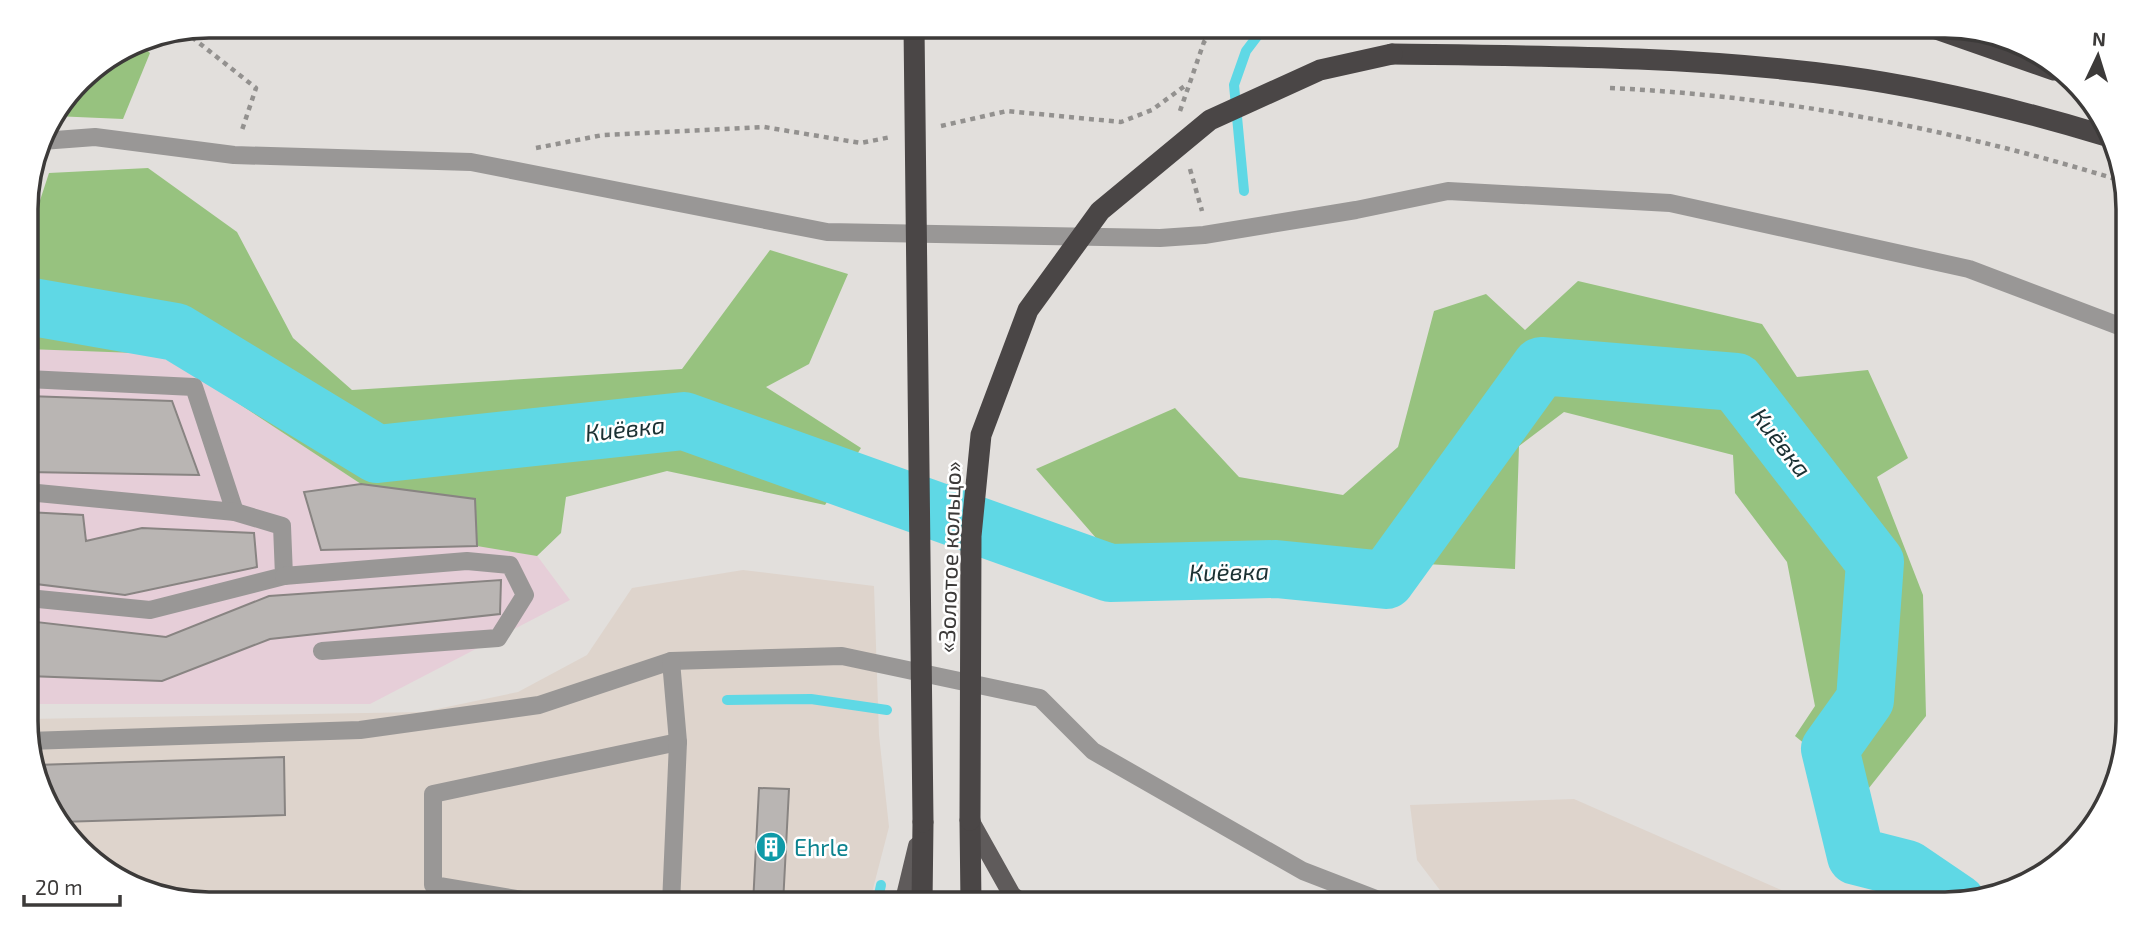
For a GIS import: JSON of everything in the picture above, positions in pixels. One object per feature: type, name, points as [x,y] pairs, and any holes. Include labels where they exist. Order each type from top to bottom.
[{"type":"highway","name":"«Золотое кольцо»","points":[[914,38],[922,892]]},
{"type":"highway","points":[[1969,40],[2032,62]]},
{"type":"highway","name":"«Золотое кольцо»","points":[[971,892],[971,536],[981,435],[1028,310],[1101,211],[1210,120],[1320,70],[1392,54],[1611,57],[1842,76],[2032,114],[2098,134]]},
{"type":"main road","points":[[970,820],[1010,892]]},
{"type":"main road","points":[[906,892],[923,822]]},
{"type":"street","points":[[53,140],[95,137],[234,155],[471,162],[827,232],[1160,238],[1328,215],[1448,191],[1670,203],[1969,269],[2116,325]]},
{"type":"street","points":[[39,380],[194,387],[235,512]]},
{"type":"street","points":[[38,493],[235,512],[282,526],[284,576]]},
{"type":"street","points":[[38,599],[150,611],[284,576],[467,561],[510,565],[525,595],[498,638],[322,651]]},
{"type":"street","points":[[40,741],[360,730],[539,705],[671,662],[842,656],[1040,698],[1093,751],[1303,870],[1355,891]]},
{"type":"street","points":[[671,662],[678,742],[672,892]]},
{"type":"street","points":[[474,892],[433,885],[433,794],[678,742]]},
{"type":"path","points":[[936,127],[1007,111],[1121,122],[1152,110],[1186,85],[1207,38]]},
{"type":"path","points":[[195,39],[256,88],[234,155]]},
{"type":"path","points":[[1600,87],[1811,108],[2031,152],[2112,178]]},
{"type":"path","points":[[524,151],[603,135],[750,128],[861,144],[898,135]]},
{"type":"shaded area","points":[[39,337],[163,354],[361,484],[498,503],[570,600],[370,704],[38,704]]},
{"type":"shaded area","points":[[743,570],[874,586],[879,735],[889,827],[872,892],[187,890],[144,879],[124,869],[88,842],[61,806],[44,765],[38,719],[423,712],[518,692],[587,655],[632,588]]},
{"type":"shaded area","points":[[1574,799],[1784,891],[1441,891],[1417,860],[1410,805]]},
{"type":"green space","points":[[147,50],[150,53],[123,119],[66,116],[88,88],[105,74]]},
{"type":"green space","points":[[148,168],[237,232],[293,338],[352,390],[682,369],[770,250],[848,274],[809,364],[766,387],[861,448],[825,505],[667,471],[566,497],[561,533],[537,556],[477,546],[475,499],[361,484],[163,354],[39,349],[39,203],[49,173]]},
{"type":"green space","points":[[1578,281],[1762,324],[1797,377],[1868,370],[1908,458],[1877,477],[1923,595],[1926,716],[1865,793],[1795,736],[1815,706],[1787,562],[1735,493],[1733,455],[1564,412],[1519,446],[1515,569],[1103,546],[1036,469],[1175,408],[1239,477],[1343,495],[1398,447],[1434,311],[1486,294],[1525,330]]},
{"type":"building","points":[[39,396],[172,401],[199,475],[38,472]]},
{"type":"building","points":[[361,484],[475,499],[477,546],[321,550],[304,492]]},
{"type":"building","points":[[38,513],[83,515],[86,541],[142,528],[254,533],[257,567],[125,595],[38,584]]},
{"type":"building","points":[[501,580],[500,614],[270,639],[162,681],[38,676],[38,622],[166,637],[269,596]]},
{"type":"building","points":[[284,757],[285,815],[72,822],[51,786],[44,765]]},
{"type":"building","name":"Ehrle","points":[[759,788],[789,789],[784,892],[754,892]]},
{"type":"waterway","points":[[1244,191],[1234,85],[1246,51],[1256,38]]},
{"type":"waterway","name":"Киёвка","points":[[39,308],[176,332],[377,454],[684,421],[1110,573],[1276,569],[1386,580],[1541,366],[1736,382],[1875,562],[1865,700],[1830,749],[1856,856],[1907,869],[1939,891]]},
{"type":"waterway","points":[[727,700],[811,699],[887,710]]},
{"type":"waterway","points":[[880,892],[881,885]]},
{"type":"place","name":"Ehrle","points":[[771,847]]}]
